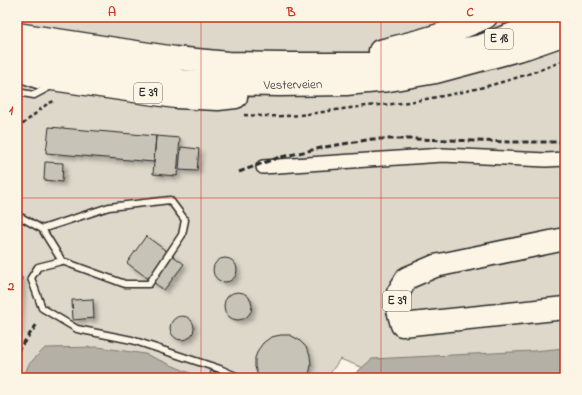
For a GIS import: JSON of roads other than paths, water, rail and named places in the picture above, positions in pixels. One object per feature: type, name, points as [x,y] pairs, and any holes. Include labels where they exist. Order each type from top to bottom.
[{"type":"highway","points":[[330,63],[434,37],[473,24],[486,17]]},
{"type":"highway","name":"Vesterveien","points":[[17,34],[175,58],[228,63],[378,64],[437,55],[481,46],[558,17]]},
{"type":"highway","name":"Vesterveien","points":[[17,56],[218,84],[346,84],[389,80],[436,72],[485,60],[554,39],[565,34]]},
{"type":"highway","name":"E 39","points":[[525,48],[548,53],[565,46]]},
{"type":"highway","name":"E 39","points":[[17,69],[38,77],[176,97],[218,99],[241,96],[280,85]]},
{"type":"highway","name":"E 39","points":[[565,239],[435,266],[407,278],[398,293],[397,306],[402,325],[565,308]]},
{"type":"street","points":[[263,168],[443,155],[546,160],[565,159]]},
{"type":"lane","points":[[17,92],[34,95],[62,80]]},
{"type":"lane","points":[[42,229],[109,207],[170,200],[185,220],[182,235],[149,284],[125,284],[62,261],[38,267],[31,278],[42,308],[77,329],[132,340],[220,369],[238,378]]},
{"type":"lane","points":[[17,215],[42,229],[62,261]]},
{"type":"railway","points":[[239,172],[277,158],[325,147],[372,139],[565,142]]},
{"type":"railway","points":[[17,352],[37,324]]}]
